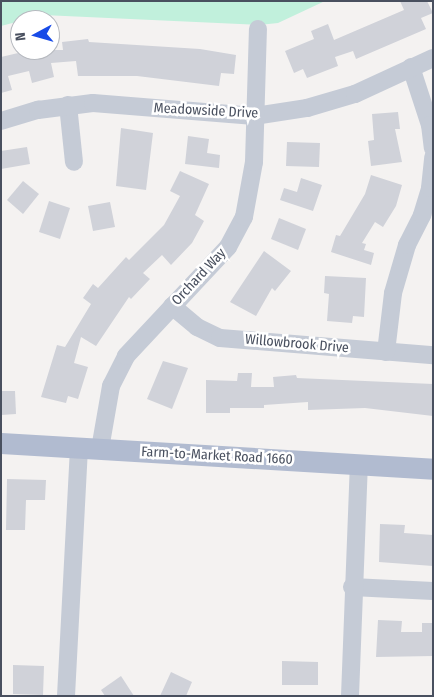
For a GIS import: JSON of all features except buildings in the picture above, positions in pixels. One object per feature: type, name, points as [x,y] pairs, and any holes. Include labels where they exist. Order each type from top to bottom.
[{"type":"main road","name":"Farm-to-Market Road 1660","points":[[1,443],[433,469]]},
{"type":"street","name":"Orchard Way","points":[[66,696],[89,448],[111,386],[126,356],[228,247],[244,217],[254,162],[258,29]]},
{"type":"street","name":"Meadowside Drive","points":[[1,121],[68,105],[93,103],[254,116],[307,108],[354,94],[433,58]]},
{"type":"street","points":[[411,67],[428,116],[433,148]]},
{"type":"street","points":[[68,105],[74,162]]},
{"type":"street","points":[[386,352],[393,293],[407,245],[422,215],[430,188],[433,157]]},
{"type":"street","name":"Willowbrook Drive","points":[[172,306],[197,327],[220,338],[433,355]]},
{"type":"street","points":[[350,696],[352,586],[359,464]]},
{"type":"street","points":[[352,586],[433,592]]},
{"type":"green space","points":[[1,1],[325,1],[278,23],[259,25],[60,16],[60,10],[10,10],[10,24],[1,26]]}]
